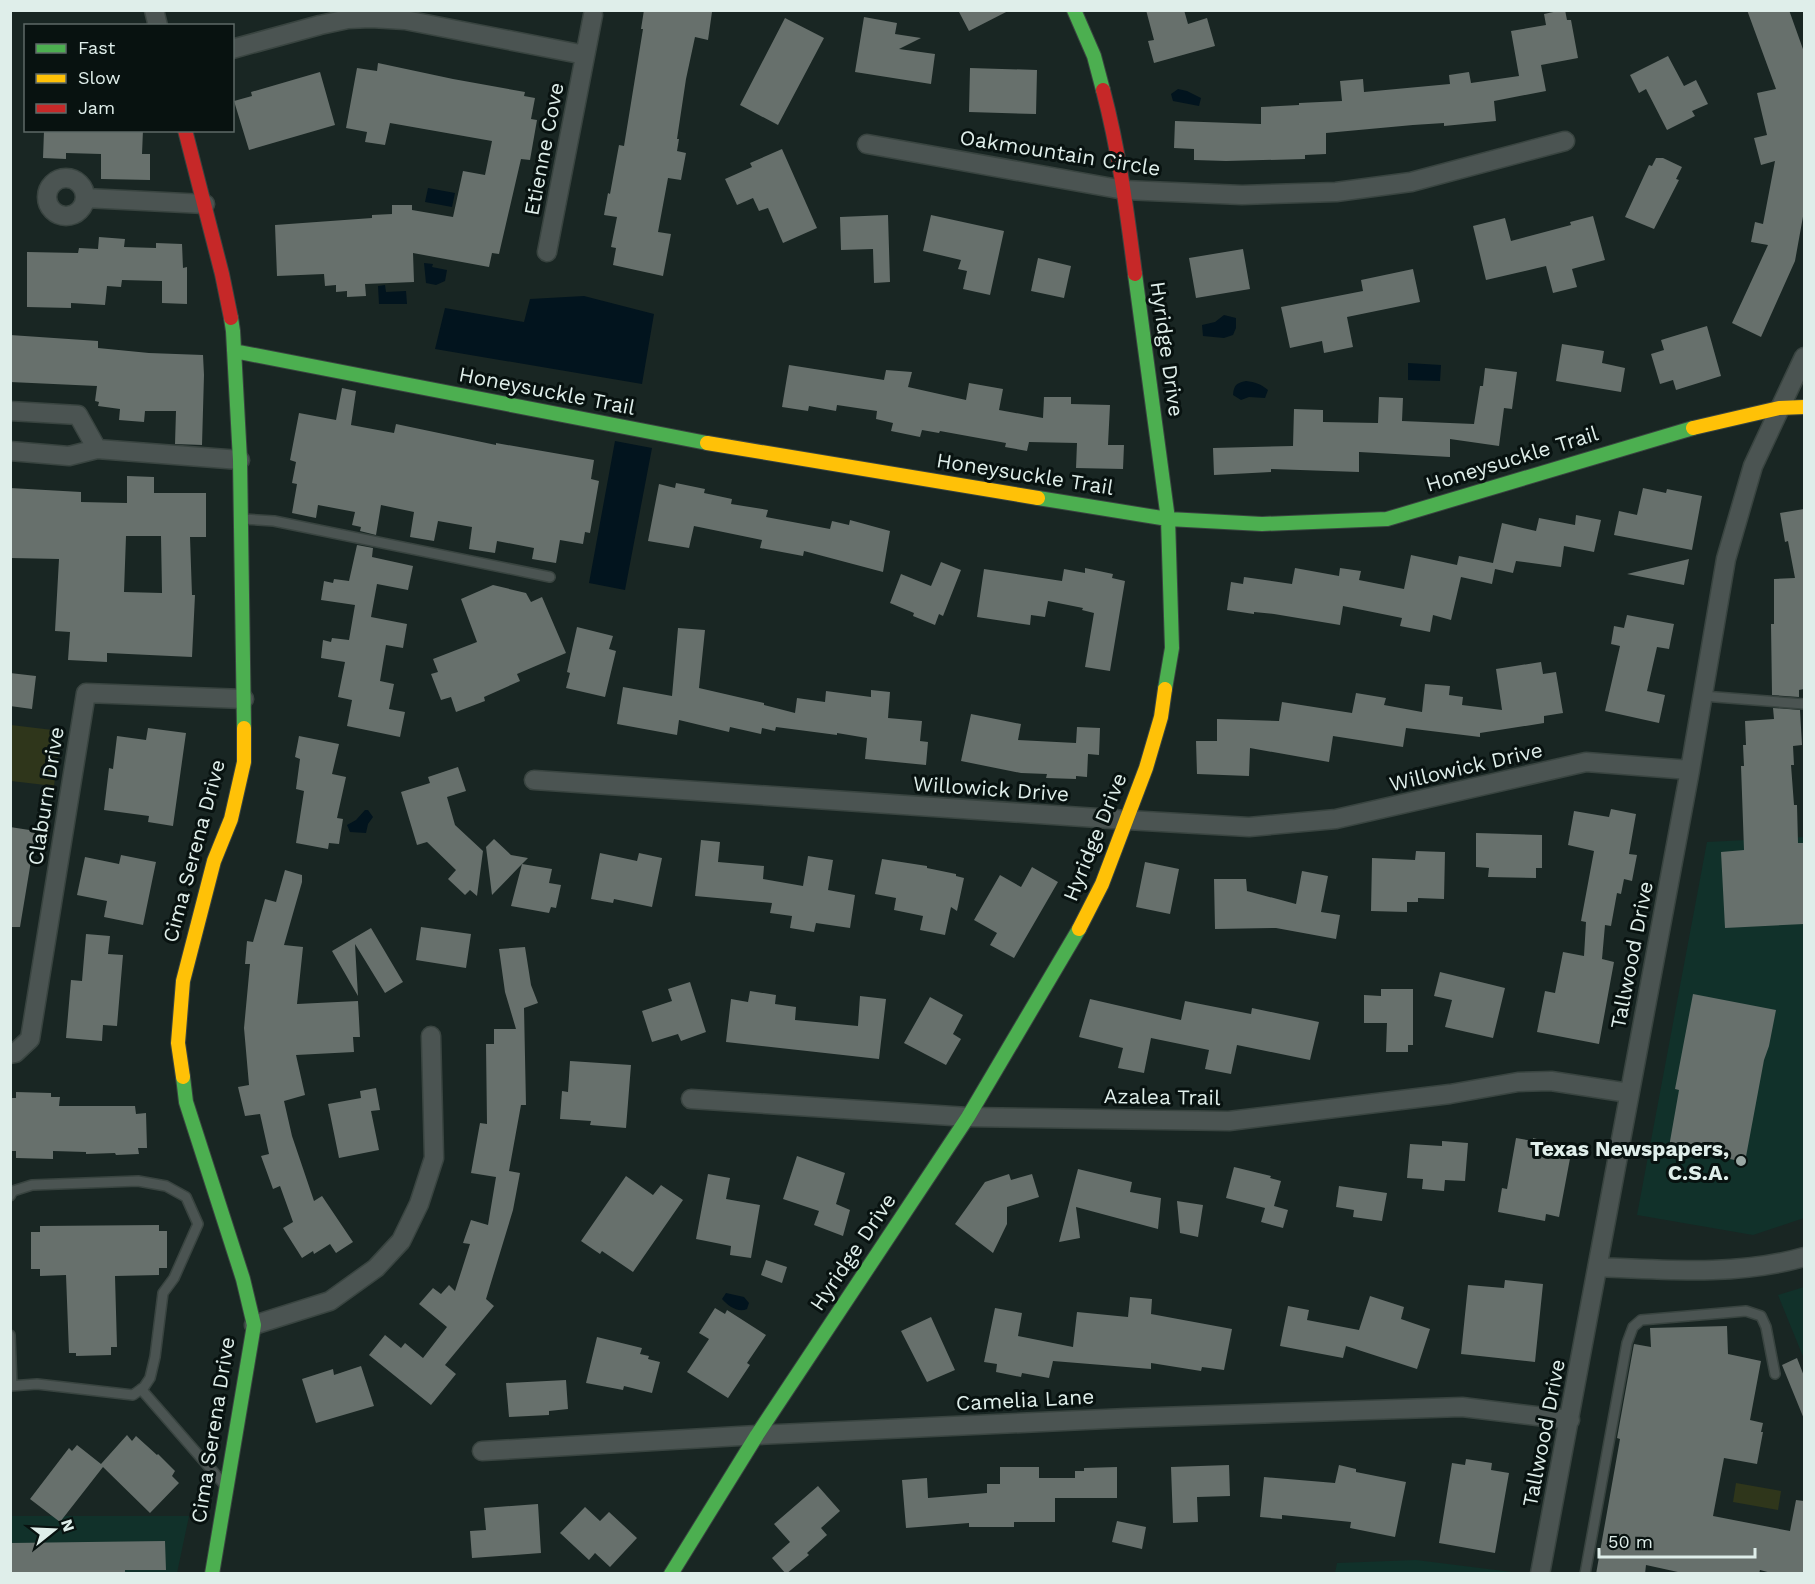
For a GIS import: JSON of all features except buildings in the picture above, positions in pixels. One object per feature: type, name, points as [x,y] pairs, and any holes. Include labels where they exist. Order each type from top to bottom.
[{"type":"street","name":"Hyridge Drive","points":[[671,1574],[757,1435],[968,1117],[1069,948],[1102,884],[1146,768],[1161,717],[1172,648],[1168,519],[1124,190],[1110,115],[1094,56],[1074,10]]},
{"type":"street","name":"Etienne Cove","points":[[547,252],[593,15]]},
{"type":"street","points":[[234,48],[320,24],[371,18],[405,20],[585,55]]},
{"type":"street","name":"Cima Serena Drive","points":[[186,132],[205,204],[234,331],[240,460],[244,762],[231,819],[214,861],[183,981],[178,1043],[186,1102],[243,1279],[254,1325],[212,1574]]},
{"type":"street","name":"Oakmountain Circle","points":[[867,144],[1124,190],[1242,195],[1336,192],[1411,182],[1565,141]]},
{"type":"street","points":[[85,198],[205,204]]},
{"type":"street","name":"Honeysuckle Trail","points":[[234,351],[666,436],[1168,519],[1262,524],[1387,519],[1679,431],[1779,408],[1804,407]]},
{"type":"street","name":"Tallwood Drive","points":[[1540,1574],[1690,770],[1726,559],[1753,466],[1804,357]]},
{"type":"street","points":[[10,411],[78,416],[97,449]]},
{"type":"street","points":[[10,452],[69,456],[97,449],[240,460]]},
{"type":"street","name":"Claburn Drive","points":[[10,1054],[15,1053],[30,1039],[86,693],[244,699]]},
{"type":"street","name":"Willowick Drive","points":[[534,780],[1127,820],[1249,826],[1336,819],[1586,762],[1690,770]]},
{"type":"street","points":[[254,1325],[330,1301],[376,1268],[401,1241],[419,1204],[434,1158],[430,1036]]},
{"type":"street","name":"Azalea Trail","points":[[691,1099],[968,1117],[1229,1121],[1518,1083],[1551,1081],[1629,1093]]},
{"type":"street","points":[[1598,1267],[1687,1271],[1737,1270],[1804,1257]]},
{"type":"street","name":"Camelia Lane","points":[[482,1451],[757,1435],[1128,1418],[1462,1407],[1570,1420]]},
{"type":"lane","points":[[241,519],[274,520],[550,577]]},
{"type":"lane","points":[[1703,696],[1804,704]]},
{"type":"lane","points":[[10,1196],[13,1191],[32,1185],[138,1181],[166,1186],[186,1197],[198,1224],[174,1278],[163,1293],[150,1378],[133,1395],[37,1384],[11,1386],[10,1335]]},
{"type":"lane","points":[[1585,1574],[1627,1343],[1633,1327],[1641,1320],[1746,1311],[1761,1316],[1766,1327],[1775,1374]]},
{"type":"lane","points":[[141,1389],[227,1487]]},
{"type":"shaded area","points":[[11,725],[61,731],[54,786],[11,781]]},
{"type":"shaded area","points":[[1804,837],[1804,1218],[1753,1235],[1637,1215],[1707,842]]},
{"type":"shaded area","points":[[1804,1287],[1804,1359],[1778,1295]]},
{"type":"shaded area","points":[[1736,1483],[1781,1491],[1778,1510],[1733,1502]]},
{"type":"shaded area","points":[[11,1516],[189,1516],[177,1573],[11,1574]]},
{"type":"shaded area","points":[[1416,1560],[1512,1572],[1335,1573],[1337,1563]]},
{"type":"water","points":[[1178,89],[1201,98],[1199,106],[1173,101],[1171,94]]},
{"type":"water","points":[[428,188],[455,193],[452,207],[425,202]]},
{"type":"water","points":[[424,263],[447,270],[445,281],[436,285],[426,283]]},
{"type":"water","points":[[385,285],[386,292],[406,291],[407,304],[379,304],[378,286]]},
{"type":"water","points":[[584,296],[654,314],[642,384],[435,349],[445,308],[524,322],[530,299]]},
{"type":"water","points":[[1224,315],[1236,318],[1233,335],[1224,338],[1203,336],[1202,325],[1215,322]]},
{"type":"water","points":[[1408,363],[1441,365],[1440,381],[1408,380]]},
{"type":"water","points":[[1246,381],[1263,386],[1268,390],[1265,398],[1249,397],[1241,400],[1233,395],[1236,385]]},
{"type":"water","points":[[615,441],[652,448],[625,590],[589,583]]},
{"type":"water","points":[[365,810],[368,810],[373,817],[366,833],[350,832],[347,825],[356,820]]},
{"type":"water","points":[[726,1293],[744,1297],[749,1303],[747,1309],[733,1308],[727,1304],[722,1299]]},
{"type":"traffic: fast","points":[[1074,10],[1094,56],[1103,90]]},
{"type":"traffic: fast","points":[[1135,274],[1168,519],[1172,648],[1165,689]]},
{"type":"traffic: fast","points":[[231,318],[240,460],[244,728]]},
{"type":"traffic: fast","points":[[234,351],[707,443]]},
{"type":"traffic: fast","points":[[1038,498],[1168,519],[1262,524],[1387,519],[1693,428]]},
{"type":"traffic: fast","points":[[671,1574],[757,1435],[968,1117],[1079,929]]},
{"type":"traffic: fast","points":[[183,1077],[186,1102],[243,1279],[254,1325],[212,1574]]},
{"type":"traffic: slow","points":[[1693,428],[1779,408],[1804,407]]},
{"type":"traffic: slow","points":[[707,443],[1038,498]]},
{"type":"traffic: slow","points":[[1079,929],[1102,884],[1146,768],[1161,717],[1165,689]]},
{"type":"traffic: slow","points":[[183,1077],[178,1043],[183,981],[214,861],[231,819],[244,762],[244,728]]},
{"type":"traffic: jam","points":[[1103,90],[1118,158],[1135,274]]},
{"type":"traffic: jam","points":[[186,132],[231,318]]},
{"type":"place","name":"Texas Newspapers, C.S.A.","points":[[1741,1161]]}]
